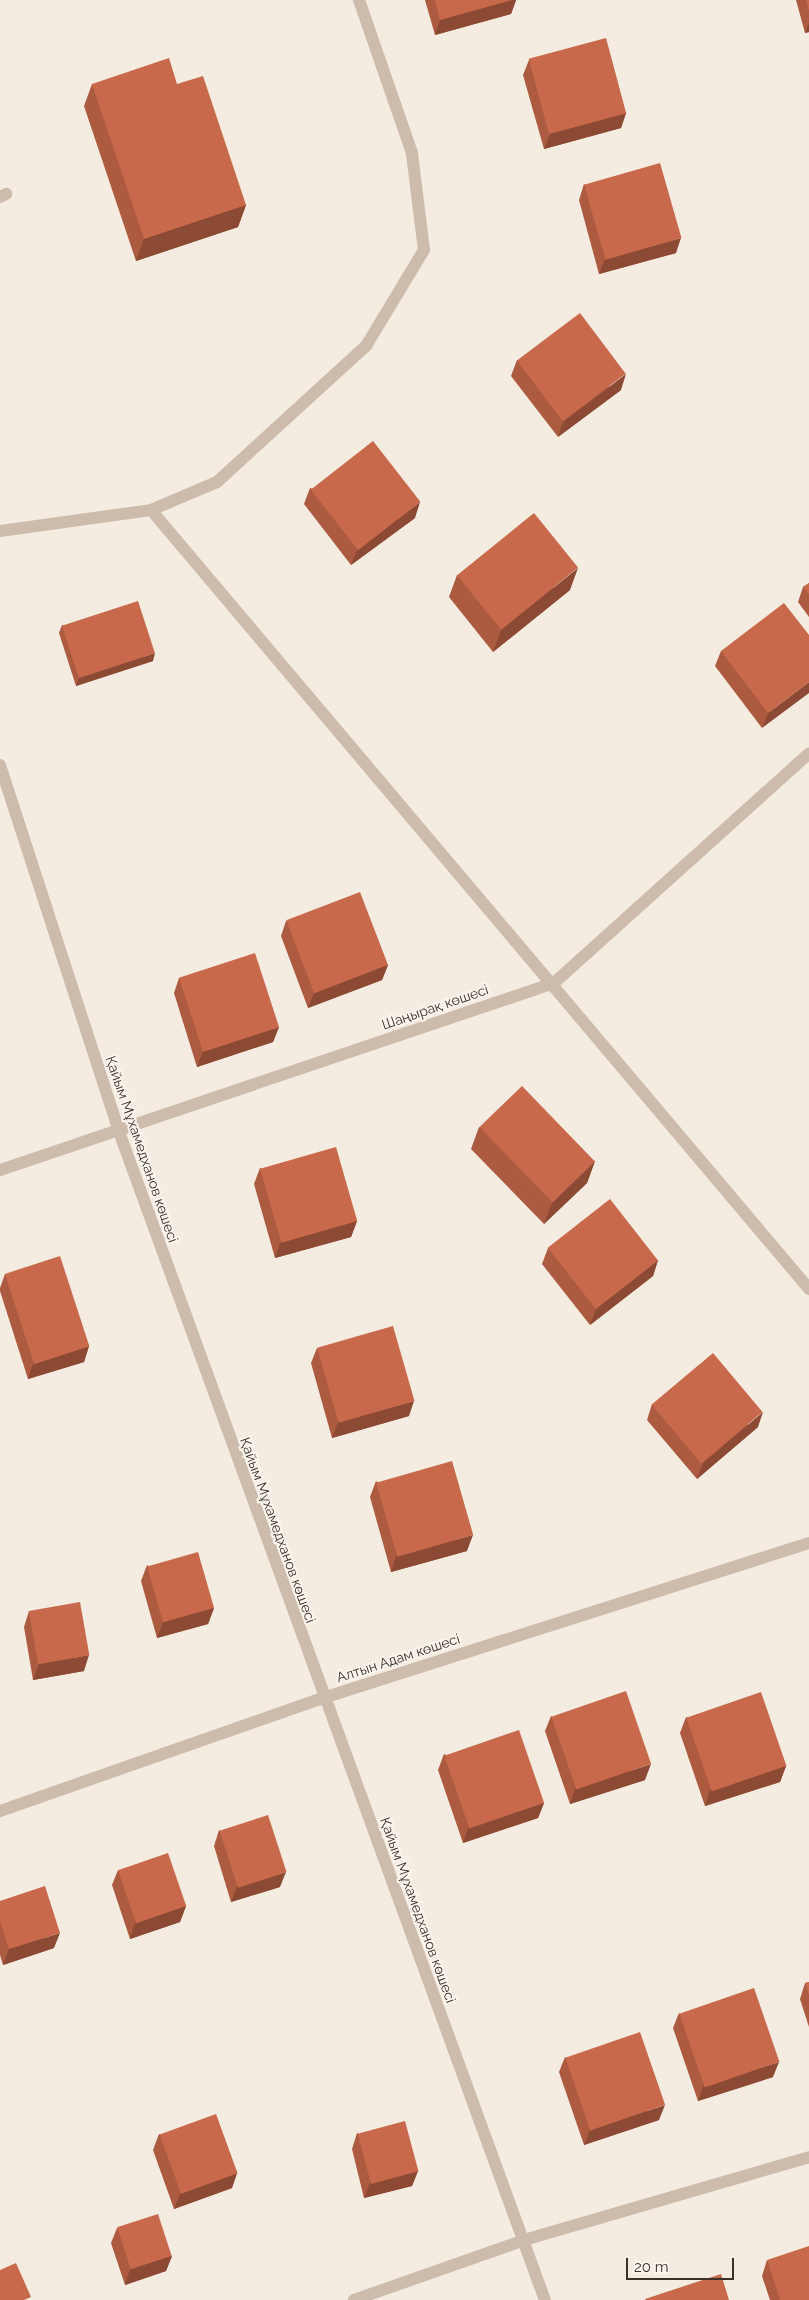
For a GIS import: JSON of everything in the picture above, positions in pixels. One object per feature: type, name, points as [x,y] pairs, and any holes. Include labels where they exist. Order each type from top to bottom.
[{"type":"street","points":[[0,532],[151,510],[217,482],[366,346],[424,250],[412,152],[358,0]]},
{"type":"street","points":[[151,510],[554,983],[809,1289]]},
{"type":"street","name":"Шаңырақ көшесі","points":[[0,1170],[554,983],[809,753]]},
{"type":"street","name":"Қайым Мұхамедханов көшесі","points":[[0,765],[118,1129],[323,1698],[545,2300]]},
{"type":"street","name":"Алтын Адам көшесі","points":[[0,1811],[323,1698],[809,1543]]},
{"type":"street","points":[[354,2300],[524,2240],[809,2157]]},
{"type":"building","points":[[435,0],[512,0],[440,20]]},
{"type":"building","points":[[806,0],[809,0],[809,11]]},
{"type":"building","points":[[606,38],[626,113],[549,134],[529,59]]},
{"type":"building","points":[[169,58],[177,84],[203,76],[246,205],[144,239],[92,84]]},
{"type":"building","points":[[660,163],[681,238],[606,260],[584,185]]},
{"type":"building","points":[[580,313],[626,374],[563,421],[517,361]]},
{"type":"building","points":[[373,441],[420,502],[358,550],[311,490]]},
{"type":"building","points":[[534,513],[578,567],[501,630],[457,575]]},
{"type":"building","points":[[809,583],[809,594],[803,587]]},
{"type":"building","points":[[138,601],[155,653],[79,678],[62,626]]},
{"type":"building","points":[[784,603],[809,635],[809,682],[768,713],[721,651]]},
{"type":"building","points":[[360,892],[388,965],[314,993],[286,920]]},
{"type":"building","points":[[255,953],[279,1027],[203,1052],[179,978]]},
{"type":"building","points":[[522,1086],[595,1162],[552,1203],[480,1127]]},
{"type":"building","points":[[336,1147],[357,1221],[281,1243],[260,1169]]},
{"type":"building","points":[[610,1199],[658,1260],[596,1309],[548,1248]]},
{"type":"building","points":[[60,1256],[89,1346],[34,1364],[5,1274]]},
{"type":"building","points":[[393,1326],[414,1401],[339,1423],[317,1348]]},
{"type":"building","points":[[713,1353],[762,1412],[701,1463],[652,1404]]},
{"type":"building","points":[[452,1461],[473,1535],[397,1557],[376,1483]]},
{"type":"building","points":[[198,1552],[214,1608],[163,1622],[147,1567]]},
{"type":"building","points":[[80,1602],[89,1655],[38,1664],[29,1611]]},
{"type":"building","points":[[626,1691],[651,1764],[576,1790],[551,1717]]},
{"type":"building","points":[[761,1692],[786,1766],[712,1791],[686,1718]]},
{"type":"building","points":[[519,1730],[544,1803],[469,1829],[444,1756]]},
{"type":"building","points":[[268,1815],[287,1872],[238,1888],[219,1831]]},
{"type":"building","points":[[168,1853],[186,1906],[136,1923],[118,1870]]},
{"type":"building","points":[[45,1886],[60,1933],[9,1949],[0,1922],[0,1901]]},
{"type":"building","points":[[809,1982],[809,1995],[805,1983]]},
{"type":"building","points":[[754,1988],[779,2062],[705,2087],[679,2014]]},
{"type":"building","points":[[640,2032],[665,2105],[590,2131],[565,2058]]},
{"type":"building","points":[[216,2114],[238,2173],[181,2194],[160,2135]]},
{"type":"building","points":[[405,2121],[418,2171],[371,2184],[358,2134]]},
{"type":"building","points":[[158,2214],[172,2256],[131,2269],[117,2227]]},
{"type":"building","points":[[809,2246],[809,2300],[780,2300],[767,2260]]},
{"type":"building","points":[[16,2263],[31,2297],[24,2300],[0,2300],[0,2270]]},
{"type":"building","points":[[721,2274],[729,2300],[645,2299]]}]
